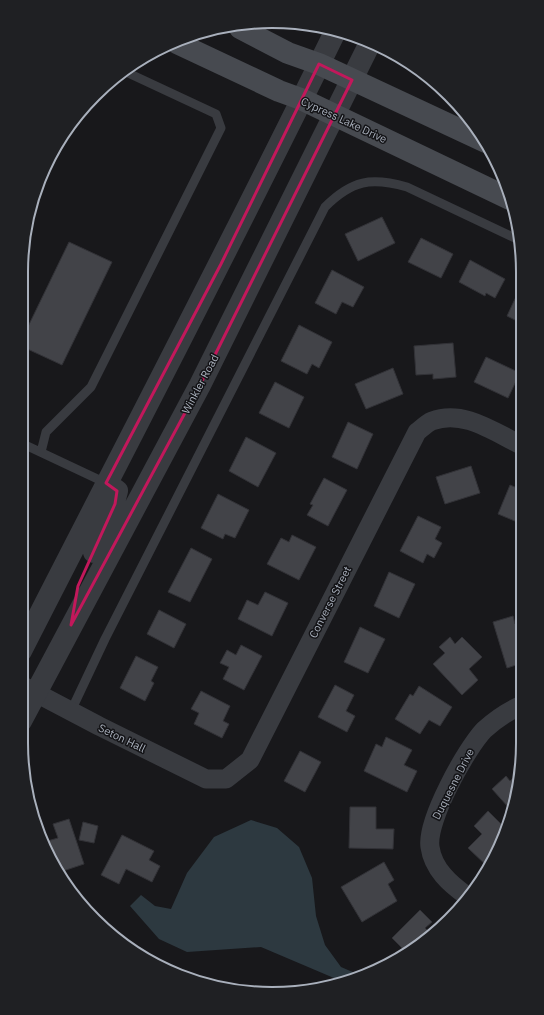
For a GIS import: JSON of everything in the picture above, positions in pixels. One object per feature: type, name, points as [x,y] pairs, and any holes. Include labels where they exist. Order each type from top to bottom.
[{"type":"main road","points":[[243,30],[288,53],[319,64],[476,137]]},
{"type":"main road","name":"Cypress Lake Drive","points":[[183,46],[279,91],[301,99],[504,196]]},
{"type":"street","points":[[28,637],[106,483],[221,264],[333,36]]},
{"type":"street","name":"Winkler Road","points":[[28,689],[71,625],[200,385],[368,48]]},
{"type":"street","name":"Converse Street","points":[[226,779],[250,760],[408,448],[418,432],[431,421],[453,416],[470,420],[516,441]]},
{"type":"street","points":[[71,625],[78,586],[109,522],[115,504],[117,491],[106,483]]},
{"type":"street","name":"Seton Hall","points":[[28,689],[206,779],[226,779]]},
{"type":"street","name":"Duquesne Drive","points":[[464,894],[445,879],[435,864],[429,846],[431,827],[437,810],[472,745],[484,730],[498,718],[516,708]]},
{"type":"lane","points":[[41,452],[46,432],[91,387],[221,128],[216,114],[129,74]]},
{"type":"lane","points":[[71,711],[105,639],[315,224],[325,207],[337,194],[363,182],[387,182],[407,187],[514,237]]},
{"type":"lane","points":[[28,446],[106,483]]},
{"type":"highlighted area","points":[[319,64],[352,80],[200,385],[71,625],[78,586],[115,504],[117,491],[106,483],[221,264]]},
{"type":"shaded area","points":[[251,820],[277,828],[299,847],[312,878],[316,916],[325,945],[341,967],[354,972],[336,979],[261,947],[187,952],[159,939],[130,906],[141,895],[155,906],[171,909],[187,873],[214,837]]},
{"type":"building","points":[[382,217],[395,243],[358,261],[345,234]]},
{"type":"building","points":[[421,238],[453,254],[441,278],[408,262]]},
{"type":"building","points":[[69,242],[112,262],[62,365],[28,349],[28,327]]},
{"type":"building","points":[[470,260],[505,279],[495,298],[486,293],[485,296],[459,282]]},
{"type":"building","points":[[332,270],[364,287],[353,307],[342,302],[336,314],[315,303]]},
{"type":"building","points":[[516,297],[516,320],[507,316]]},
{"type":"building","points":[[299,325],[332,342],[319,368],[312,364],[307,374],[281,361]]},
{"type":"building","points":[[453,343],[456,377],[433,379],[433,374],[416,375],[414,346]]},
{"type":"building","points":[[486,357],[516,371],[516,381],[508,398],[474,382]]},
{"type":"building","points":[[393,368],[403,394],[366,409],[355,384]]},
{"type":"building","points":[[275,382],[304,397],[289,428],[259,413]]},
{"type":"building","points":[[348,422],[373,434],[357,469],[332,457]]},
{"type":"building","points":[[246,437],[276,453],[258,487],[229,471]]},
{"type":"building","points":[[471,466],[480,493],[445,504],[436,477]]},
{"type":"building","points":[[324,478],[347,490],[328,526],[307,515],[313,505],[310,504]]},
{"type":"building","points":[[510,485],[516,488],[516,522],[498,514]]},
{"type":"building","points":[[218,494],[249,510],[235,538],[225,534],[223,539],[201,528]]},
{"type":"building","points":[[418,516],[441,527],[435,539],[442,543],[434,558],[427,554],[423,563],[400,551]]},
{"type":"building","points":[[292,535],[316,547],[299,580],[267,564],[281,538],[289,542]]},
{"type":"building","points":[[191,548],[212,559],[190,602],[168,592]]},
{"type":"building","points":[[389,572],[415,584],[399,618],[374,606]]},
{"type":"building","points":[[265,592],[288,603],[272,636],[238,619],[247,600],[258,605]]},
{"type":"building","points":[[159,610],[186,624],[174,648],[147,634]]},
{"type":"building","points":[[513,616],[516,624],[516,665],[507,668],[493,622]]},
{"type":"building","points":[[360,627],[385,639],[368,673],[344,662]]},
{"type":"building","points":[[450,637],[455,644],[462,637],[482,657],[469,669],[478,680],[462,695],[433,664],[445,653],[439,647]]},
{"type":"building","points":[[241,645],[262,656],[244,690],[223,679],[229,667],[220,663],[227,650],[236,655]]},
{"type":"building","points":[[136,656],[158,667],[151,681],[154,683],[145,701],[120,688]]},
{"type":"building","points":[[335,685],[354,695],[346,711],[355,716],[347,732],[318,717]]},
{"type":"building","points":[[419,686],[452,707],[440,726],[429,720],[420,734],[395,719],[410,694],[413,696]]},
{"type":"building","points":[[201,691],[230,706],[223,721],[229,724],[222,738],[194,724],[199,713],[191,709]]},
{"type":"building","points":[[386,737],[412,750],[404,765],[417,771],[407,792],[364,771],[376,744],[382,747]]},
{"type":"building","points":[[300,751],[321,762],[305,792],[284,781]]},
{"type":"building","points":[[506,776],[510,781],[513,778],[508,807],[492,789]]},
{"type":"building","points":[[350,807],[376,807],[376,829],[394,829],[393,849],[349,848]]},
{"type":"building","points":[[488,811],[502,825],[491,851],[484,863],[468,848],[482,834],[474,826]]},
{"type":"building","points":[[69,819],[84,864],[64,871],[49,841],[58,838],[53,824]]},
{"type":"building","points":[[83,822],[98,826],[94,843],[79,840]]},
{"type":"building","points":[[122,835],[154,851],[149,860],[160,866],[152,882],[126,869],[119,884],[101,875]]},
{"type":"building","points":[[384,862],[394,880],[388,884],[397,901],[362,922],[341,887]]},
{"type":"building","points":[[420,910],[432,922],[425,928],[428,931],[403,949],[392,938]]}]
